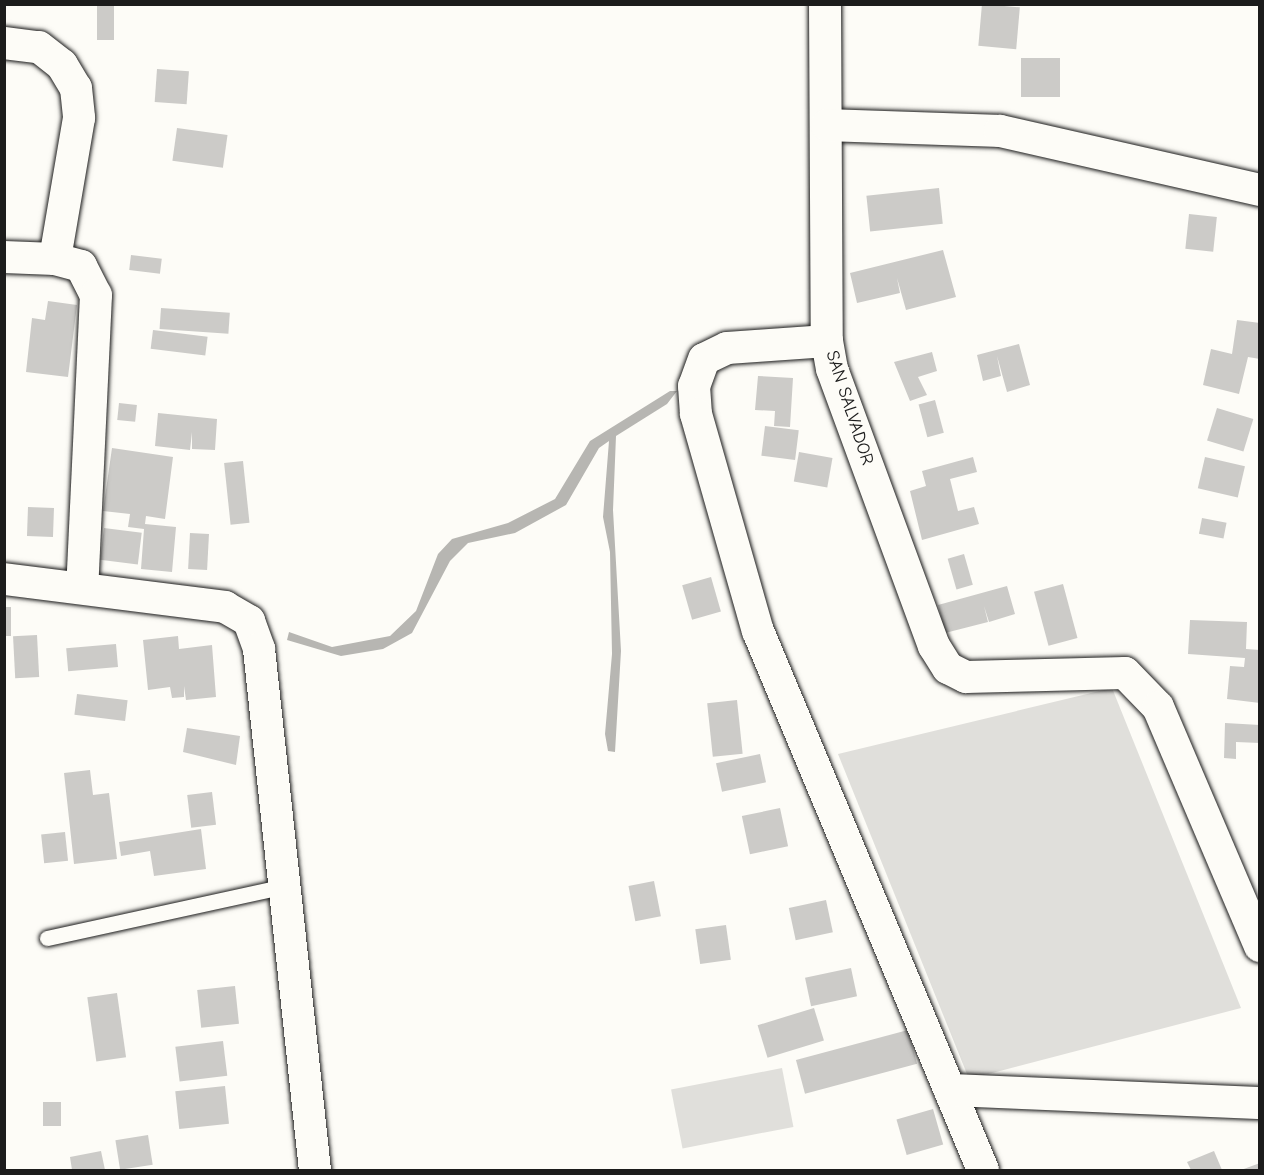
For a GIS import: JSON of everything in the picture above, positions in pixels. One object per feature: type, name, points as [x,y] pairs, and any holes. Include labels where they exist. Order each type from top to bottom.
[{"type":"street","name":"SAN SALVADOR","points":[[825,4],[827,341],[832,369],[934,646],[948,668],[966,677],[1125,674],[1158,707],[1260,946]]},
{"type":"street","points":[[4,43],[39,47],[63,65],[76,88],[79,118],[55,259]]},
{"type":"street","points":[[827,125],[1000,131],[1260,190]]},
{"type":"street","points":[[4,257],[55,259],[81,266],[96,295],[82,588]]},
{"type":"street","points":[[827,341],[727,348],[704,359],[694,386],[696,414],[758,631],[983,1170]]},
{"type":"street","points":[[4,579],[225,607],[249,621],[259,648],[315,1170]]},
{"type":"street","points":[[950,1090],[1260,1103]]},
{"type":"lane","points":[[47,938],[285,886]]},
{"type":"shaded area","points":[[670,391],[677,391],[667,404],[616,436],[613,510],[621,651],[615,752],[608,751],[605,734],[612,654],[610,552],[603,517],[609,441],[599,448],[566,505],[515,533],[468,543],[450,561],[412,633],[383,649],[341,656],[287,640],[289,632],[332,647],[390,636],[416,611],[438,554],[452,539],[508,523],[555,499],[590,441]]},
{"type":"shaded area","points":[[1112,688],[1241,1008],[969,1079],[838,754]]},
{"type":"shaded area","points":[[782,1068],[793,1127],[683,1148],[671,1090]]},
{"type":"building","points":[[97,4],[114,4],[114,40],[97,40]]},
{"type":"building","points":[[982,4],[1020,7],[1016,49],[978,46]]},
{"type":"building","points":[[1021,58],[1060,58],[1060,97],[1021,97]]},
{"type":"building","points":[[157,69],[189,71],[187,104],[155,102]]},
{"type":"building","points":[[177,128],[228,135],[223,168],[172,161]]},
{"type":"building","points":[[939,188],[943,224],[870,231],[866,196]]},
{"type":"building","points":[[1189,214],[1217,217],[1213,252],[1185,249]]},
{"type":"building","points":[[943,250],[956,297],[906,310],[897,278],[900,293],[857,303],[850,273]]},
{"type":"building","points":[[131,255],[162,259],[160,274],[129,270]]},
{"type":"building","points":[[48,301],[77,305],[68,377],[26,372],[32,318],[45,320]]},
{"type":"building","points":[[161,308],[230,313],[228,334],[160,329]]},
{"type":"building","points":[[1237,320],[1260,323],[1260,359],[1248,357],[1239,394],[1203,385],[1211,349],[1232,354]]},
{"type":"building","points":[[153,330],[208,337],[205,356],[151,349]]},
{"type":"building","points":[[1019,344],[1030,385],[1007,392],[997,356],[1001,376],[983,381],[977,355]]},
{"type":"building","points":[[932,352],[937,371],[918,377],[927,395],[910,401],[894,362]]},
{"type":"building","points":[[758,376],[793,378],[790,427],[774,426],[775,411],[755,410]]},
{"type":"building","points":[[935,400],[944,433],[927,437],[919,404]]},
{"type":"building","points":[[119,403],[137,405],[135,422],[117,420]]},
{"type":"building","points":[[1217,408],[1253,419],[1243,452],[1207,441]]},
{"type":"building","points":[[158,413],[217,419],[215,450],[192,449],[192,432],[190,450],[155,446]]},
{"type":"building","points":[[765,426],[799,430],[795,460],[761,456]]},
{"type":"building","points":[[112,448],[173,457],[165,519],[146,516],[145,524],[176,527],[172,572],[141,569],[144,529],[128,527],[130,514],[103,511]]},
{"type":"building","points":[[799,452],[832,458],[827,487],[794,482]]},
{"type":"building","points":[[973,457],[977,472],[950,479],[958,511],[974,507],[979,524],[922,540],[910,491],[926,486],[922,471]]},
{"type":"building","points":[[1205,457],[1245,466],[1238,497],[1198,488]]},
{"type":"building","points":[[243,461],[249,523],[231,525],[224,463]]},
{"type":"building","points":[[28,507],[54,508],[53,537],[27,536]]},
{"type":"building","points":[[1202,518],[1227,523],[1223,538],[1199,534]]},
{"type":"building","points":[[104,528],[142,533],[138,564],[100,560]]},
{"type":"building","points":[[190,533],[209,534],[207,570],[188,569]]},
{"type":"building","points":[[964,554],[973,585],[956,589],[948,559]]},
{"type":"building","points":[[711,577],[721,612],[692,620],[682,585]]},
{"type":"building","points":[[1063,584],[1077,638],[1049,646],[1034,592]]},
{"type":"building","points":[[1007,586],[1015,614],[989,622],[984,606],[988,622],[945,633],[938,605]]},
{"type":"building","points":[[4,607],[11,607],[11,636],[4,636]]},
{"type":"building","points":[[1190,620],[1247,622],[1246,649],[1260,650],[1260,703],[1227,699],[1230,666],[1244,667],[1245,658],[1188,654]]},
{"type":"building","points":[[37,635],[39,677],[15,678],[13,636]]},
{"type":"building","points":[[178,636],[179,649],[212,645],[216,697],[186,700],[184,686],[184,697],[172,698],[170,687],[148,690],[143,640]]},
{"type":"building","points":[[116,644],[118,667],[68,671],[66,648]]},
{"type":"building","points":[[77,694],[128,700],[125,721],[74,715]]},
{"type":"building","points":[[737,700],[743,754],[713,757],[707,703]]},
{"type":"building","points":[[1225,723],[1260,725],[1260,743],[1236,742],[1236,759],[1224,758]]},
{"type":"building","points":[[187,728],[240,736],[236,765],[183,752]]},
{"type":"building","points":[[760,754],[766,782],[722,792],[716,763]]},
{"type":"building","points":[[90,770],[93,795],[109,793],[117,859],[74,864],[64,773]]},
{"type":"building","points":[[212,792],[216,825],[191,828],[187,795]]},
{"type":"building","points":[[780,808],[788,846],[750,854],[742,816]]},
{"type":"building","points":[[201,829],[206,869],[154,876],[150,851],[121,856],[119,842]]},
{"type":"building","points":[[65,832],[68,861],[44,863],[41,835]]},
{"type":"building","points":[[654,881],[661,916],[635,921],[628,886]]},
{"type":"building","points":[[826,900],[833,932],[796,940],[789,908]]},
{"type":"building","points":[[726,925],[731,960],[700,964],[695,929]]},
{"type":"building","points":[[851,968],[857,996],[811,1006],[805,978]]},
{"type":"building","points":[[235,986],[239,1024],[201,1028],[197,990]]},
{"type":"building","points":[[117,993],[126,1057],[96,1062],[87,997]]},
{"type":"building","points":[[814,1008],[824,1041],[768,1058],[758,1025]]},
{"type":"building","points":[[908,1030],[917,1064],[805,1094],[796,1060]]},
{"type":"building","points":[[223,1041],[227,1076],[180,1082],[175,1047]]},
{"type":"building","points":[[225,1086],[229,1124],[179,1129],[175,1091]]},
{"type":"building","points":[[43,1102],[61,1102],[61,1126],[43,1126]]},
{"type":"building","points":[[933,1109],[943,1145],[907,1155],[896,1119]]},
{"type":"building","points":[[148,1135],[153,1165],[120,1170],[115,1140]]},
{"type":"building","points":[[101,1151],[105,1170],[72,1170],[70,1157]]},
{"type":"building","points":[[1214,1151],[1222,1170],[1191,1170],[1187,1162]]},
{"type":"building","points":[[1260,1163],[1260,1170],[1241,1170]]}]
